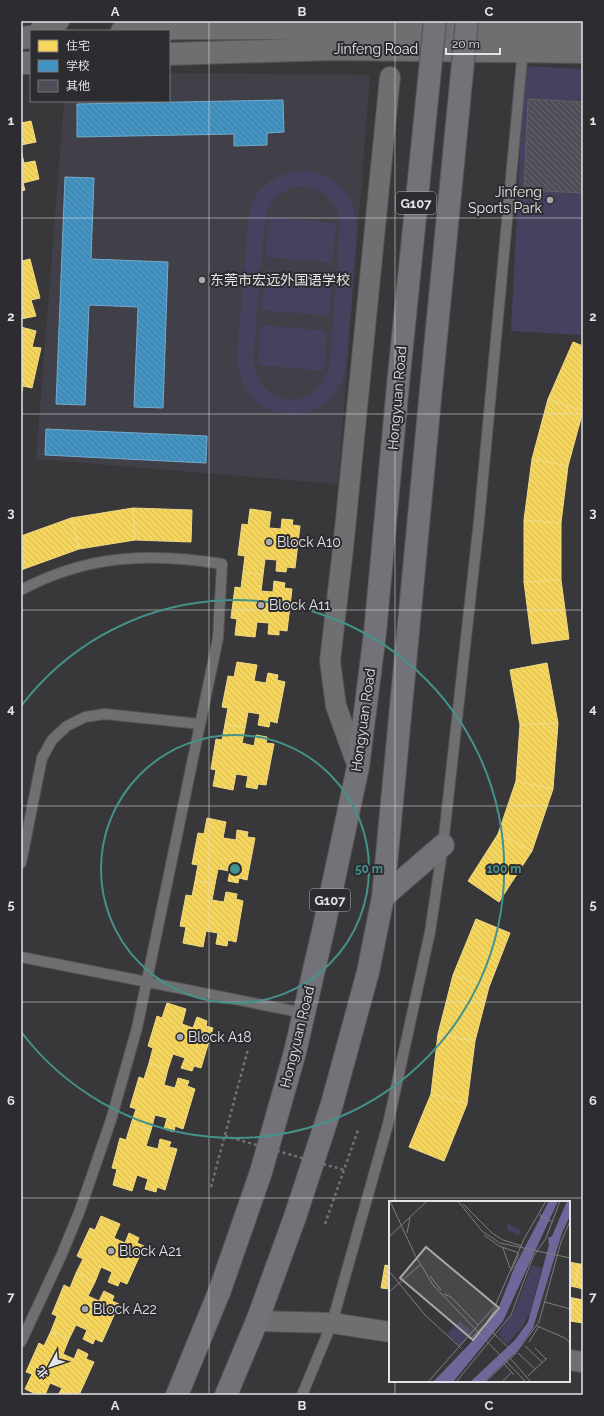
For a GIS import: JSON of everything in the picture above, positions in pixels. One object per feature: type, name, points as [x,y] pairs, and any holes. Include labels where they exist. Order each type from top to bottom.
[{"type":"highway","name":"Hongyuan Road","points":[[177,1395],[220,1290],[262,1172],[304,1012],[358,767],[375,633],[398,385],[435,21]]},
{"type":"highway","name":"G107","points":[[226,1395],[257,1321],[296,1217],[332,1104],[368,972],[383,897],[467,21]]},
{"type":"highway","points":[[383,897],[443,845]]},
{"type":"street","points":[[41,30],[58,21]]},
{"type":"street","points":[[578,21],[583,23]]},
{"type":"street","name":"Jinfeng Road","points":[[142,30],[181,28],[485,29],[524,41],[583,52]]},
{"type":"street","name":"Jinfeng Road","points":[[170,54],[524,41],[583,34]]},
{"type":"street","points":[[358,767],[336,706],[330,660],[343,550],[390,77]]},
{"type":"street","points":[[257,1321],[332,1323],[389,1332]]},
{"type":"street","points":[[570,1360],[583,1362]]},
{"type":"lane","points":[[302,1395],[332,1323],[388,1124],[430,932],[443,845],[479,521],[524,41]]},
{"type":"lane","points":[[21,590],[68,570],[106,561],[152,557],[184,558],[222,564],[218,638],[148,982],[125,1074],[96,1165],[62,1254],[21,1342]]},
{"type":"lane","points":[[21,863],[42,758],[52,740],[67,726],[85,717],[105,714],[200,724]]},
{"type":"lane","points":[[21,957],[304,1012]]},
{"type":"path","points":[[211,1187],[248,1049]]},
{"type":"path","points":[[326,1224],[358,1130]]},
{"type":"path","points":[[225,1136],[344,1170]]},
{"type":"shaded area","name":"Jinfeng Sports Park","points":[[524,66],[583,69],[583,335],[511,331]]},
{"type":"shaded area","name":"东莞市宏远外国语学校","points":[[170,73],[370,75],[338,484],[36,459],[64,102],[170,102]]},
{"type":"shaded area","points":[[307,170],[318,173],[328,177],[343,189],[353,206],[357,229],[346,366],[337,389],[323,405],[306,413],[287,415],[269,410],[253,399],[242,381],[237,357],[248,219],[251,208],[255,198],[267,183],[275,178],[295,171]],"holes":[[[305,186],[323,193],[332,201],[340,218],[330,364],[324,380],[314,392],[302,398],[289,399],[276,396],[265,388],[257,375],[253,358],[266,212],[273,201],[287,190]]]},
{"type":"shaded area","points":[[269,217],[336,223],[332,263],[266,257]]},
{"type":"shaded area","points":[[265,270],[332,276],[329,316],[262,310]]},
{"type":"shaded area","points":[[261,325],[327,331],[324,371],[258,365]]},
{"type":"building: 住宅","points":[[31,121],[36,142],[21,145],[21,123]]},
{"type":"building: 住宅","points":[[21,150],[24,163],[35,161],[39,179],[23,183],[25,190],[21,191]]},
{"type":"building: 住宅","points":[[21,257],[22,261],[30,259],[40,298],[31,300],[36,316],[21,319]]},
{"type":"building: 住宅","points":[[21,327],[36,331],[32,347],[41,348],[32,388],[23,386],[21,398]]},
{"type":"building: 住宅","points":[[573,342],[583,346],[583,411],[548,399]]},
{"type":"building: 住宅","points":[[548,399],[583,411],[568,466],[532,459]]},
{"type":"building: 住宅","points":[[532,459],[568,466],[561,523],[524,520]]},
{"type":"building: 住宅","points":[[133,508],[135,540],[79,549],[71,518]]},
{"type":"building: 住宅","points":[[133,508],[192,510],[191,542],[135,540]]},
{"type":"building: 住宅","name":"Block A10","points":[[250,509],[271,512],[269,528],[281,529],[282,519],[293,520],[292,525],[300,526],[295,568],[287,567],[286,572],[276,571],[277,560],[265,559],[263,575],[243,572],[245,556],[238,555],[242,524],[248,525]]},
{"type":"building: 住宅","points":[[71,518],[79,549],[21,570],[21,536]]},
{"type":"building: 住宅","points":[[524,520],[561,523],[561,580],[524,582]]},
{"type":"building: 住宅","name":"Block A11","points":[[243,572],[263,575],[261,591],[273,592],[274,581],[285,583],[284,588],[292,589],[287,631],[279,630],[279,635],[268,634],[269,623],[257,622],[255,637],[235,635],[237,619],[231,618],[235,587],[241,588]]},
{"type":"building: 住宅","points":[[561,580],[569,639],[532,644],[524,582]]},
{"type":"building: 住宅","points":[[237,662],[257,665],[254,681],[266,683],[268,673],[278,675],[277,680],[285,682],[277,723],[270,721],[269,727],[258,725],[260,714],[248,712],[245,728],[225,724],[228,708],[222,707],[228,676],[234,677]]},
{"type":"building: 住宅","points":[[547,663],[558,723],[520,725],[510,670]]},
{"type":"building: 住宅","points":[[558,723],[553,789],[516,781],[520,725]]},
{"type":"building: 住宅","points":[[225,724],[245,728],[242,743],[254,746],[256,735],[267,737],[266,743],[274,744],[266,785],[258,784],[257,789],[246,787],[248,776],[236,774],[233,790],[213,786],[216,770],[211,769],[216,739],[222,740]]},
{"type":"building: 住宅","points":[[516,781],[553,789],[532,851],[498,834]]},
{"type":"building: 住宅","points":[[207,818],[226,822],[223,838],[236,840],[237,830],[248,832],[247,837],[255,838],[247,880],[239,878],[238,883],[228,881],[230,871],[218,869],[215,884],[195,881],[198,865],[192,864],[198,833],[204,834]]},
{"type":"building: 住宅","points":[[498,834],[532,851],[499,902],[468,881]]},
{"type":"building: 住宅","points":[[195,881],[215,884],[212,900],[224,902],[226,892],[237,894],[236,899],[243,901],[236,942],[228,940],[227,946],[216,944],[218,933],[206,931],[203,947],[183,943],[186,927],[180,926],[186,895],[192,896]]},
{"type":"building: 住宅","points":[[476,919],[510,933],[489,987],[453,975]]},
{"type":"building: 住宅","points":[[453,975],[489,987],[475,1041],[438,1034]]},
{"type":"building: 住宅","name":"Block A18","points":[[167,1003],[186,1009],[182,1024],[193,1028],[197,1017],[207,1021],[206,1026],[213,1028],[201,1068],[194,1066],[192,1071],[181,1068],[185,1058],[173,1054],[168,1069],[149,1063],[153,1048],[148,1046],[157,1016],[162,1018]]},
{"type":"building: 住宅","points":[[438,1034],[475,1041],[467,1104],[431,1094]]},
{"type":"building: 住宅","points":[[149,1063],[168,1069],[164,1085],[175,1088],[178,1078],[189,1081],[187,1086],[195,1089],[183,1129],[175,1126],[174,1132],[164,1129],[167,1118],[155,1115],[151,1130],[131,1124],[136,1109],[130,1107],[139,1077],[144,1079]]},
{"type":"building: 住宅","points":[[431,1094],[467,1104],[444,1161],[409,1147]]},
{"type":"building: 住宅","points":[[131,1124],[151,1130],[146,1146],[158,1149],[160,1139],[171,1142],[169,1147],[177,1149],[165,1190],[157,1187],[156,1192],[145,1189],[148,1179],[137,1175],[132,1191],[113,1185],[117,1169],[112,1168],[120,1138],[126,1140]]},
{"type":"building: 住宅","name":"Block A21","points":[[101,1216],[120,1224],[114,1238],[125,1243],[129,1233],[139,1238],[137,1243],[144,1246],[127,1284],[120,1281],[118,1286],[108,1282],[112,1272],[101,1267],[95,1282],[76,1273],[83,1259],[77,1256],[90,1228],[95,1230]]},
{"type":"building: 住宅","points":[[570,1262],[579,1264],[575,1287],[570,1286]]},
{"type":"building: 住宅","points":[[579,1264],[583,1264],[583,1289],[575,1287]]},
{"type":"building: 住宅","points":[[385,1265],[389,1266],[389,1289],[381,1288]]},
{"type":"building: 住宅","name":"Block A22","points":[[76,1273],[95,1282],[88,1296],[99,1301],[104,1291],[114,1296],[112,1301],[119,1304],[102,1342],[95,1339],[93,1344],[83,1339],[87,1330],[76,1325],[69,1339],[51,1331],[57,1316],[52,1314],[64,1285],[70,1288]]},
{"type":"building: 住宅","points":[[570,1297],[573,1298],[570,1321]]},
{"type":"building: 住宅","points":[[573,1298],[583,1300],[583,1323],[570,1321]]},
{"type":"building: 住宅","points":[[51,1331],[69,1339],[63,1354],[74,1359],[78,1349],[88,1354],[86,1359],[94,1362],[79,1395],[58,1395],[62,1388],[50,1383],[45,1395],[38,1395],[25,1389],[32,1374],[26,1372],[39,1343],[44,1346]]},
{"type":"building: 学校","points":[[283,100],[284,132],[267,133],[267,145],[234,146],[234,134],[77,137],[77,104]]},
{"type":"building: 学校","points":[[65,177],[94,178],[91,259],[168,262],[163,408],[134,407],[138,307],[89,305],[85,405],[56,404]]},
{"type":"building: 学校","points":[[46,429],[207,436],[206,463],[45,455]]},
{"type":"building: 其他","points":[[528,99],[583,102],[583,193],[524,190]]},
{"type":"place","name":"Jinfeng Sports Park","points":[[550,200]]},
{"type":"place","name":"东莞市宏远外国语学校","points":[[202,280]]},
{"type":"place","name":"Block A10","points":[[269,542]]},
{"type":"place","name":"Block A11","points":[[261,605]]},
{"type":"place","name":"Block A18","points":[[180,1037]]},
{"type":"place","name":"Block A21","points":[[111,1251]]},
{"type":"place","name":"Block A22","points":[[85,1309]]}]
